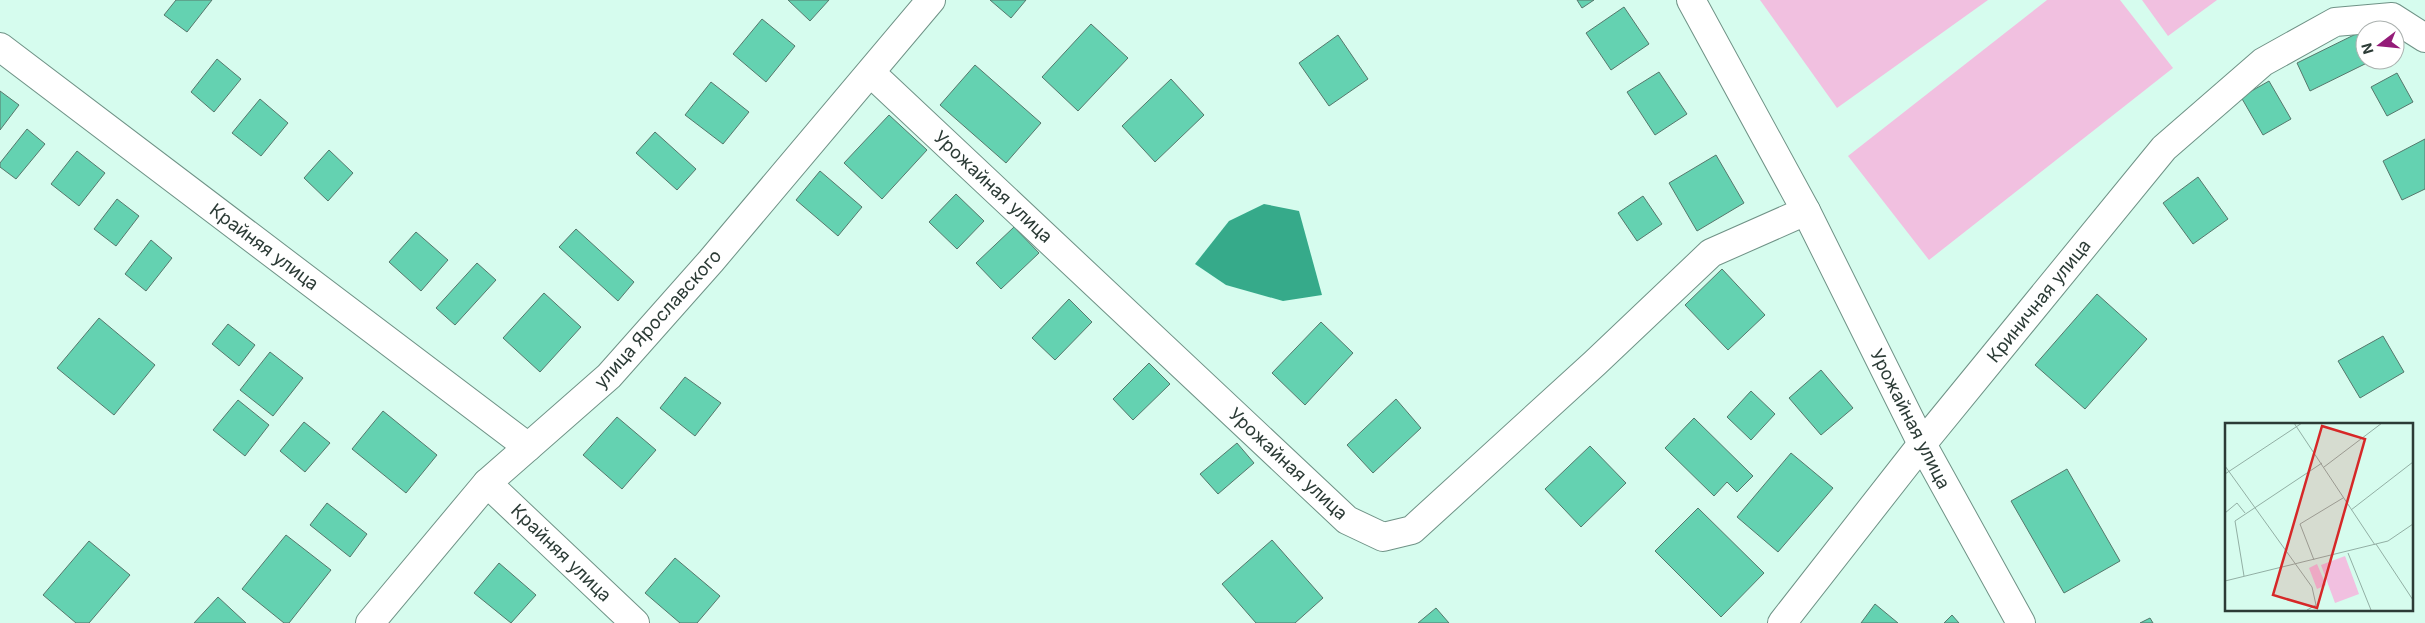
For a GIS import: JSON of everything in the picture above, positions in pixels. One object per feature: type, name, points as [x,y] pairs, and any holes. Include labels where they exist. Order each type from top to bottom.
[{"type":"street","name":"улица Ярославского","points":[[370,623],[487,482],[609,376],[717,254],[931,0]]},
{"type":"street","name":"Урожайная улица","points":[[1691,0],[1806,211],[1922,444],[2021,623]]},
{"type":"street","name":"Криничная улица","points":[[1782,623],[1922,444],[2164,148],[2263,62],[2335,22],[2392,17],[2425,38]]},
{"type":"street","name":"Крайняя улица","points":[[0,47],[528,447]]},
{"type":"street","name":"Урожайная улица","points":[[871,73],[1347,520],[1383,537],[1412,530],[1596,363],[1711,253],[1806,211]]},
{"type":"street","name":"Крайняя улица","points":[[487,482],[635,623]]},
{"type":"shaded area","points":[[1760,0],[1988,0],[1837,108]]},
{"type":"shaded area","points":[[2047,0],[2120,0],[2173,68],[1929,260],[1848,156]]},
{"type":"shaded area","points":[[2142,0],[2217,0],[2168,36]]},
{"type":"shaded area","points":[[1264,204],[1299,211],[1322,295],[1283,301],[1226,285],[1195,264],[1229,221]]},
{"type":"building","points":[[176,0],[212,0],[187,32],[164,15]]},
{"type":"building","points":[[788,0],[829,0],[810,21]]},
{"type":"building","points":[[990,0],[1026,0],[1011,18]]},
{"type":"building","points":[[1577,0],[1594,0],[1582,8]]},
{"type":"building","points":[[1624,7],[1649,44],[1611,70],[1586,33]]},
{"type":"building","points":[[762,19],[795,46],[766,82],[733,54]]},
{"type":"building","points":[[1091,24],[1128,58],[1078,111],[1042,77]]},
{"type":"building","points":[[2355,34],[2355,69],[2310,91],[2297,63]]},
{"type":"building","points":[[1338,35],[1368,79],[1329,106],[1299,63]]},
{"type":"building","points":[[217,59],[241,79],[214,112],[191,92]]},
{"type":"building","points":[[975,65],[1041,123],[1006,163],[940,105]]},
{"type":"building","points":[[1659,72],[1687,114],[1655,135],[1627,92]]},
{"type":"building","points":[[2397,73],[2413,102],[2387,116],[2371,87]]},
{"type":"building","points":[[1171,79],[1204,115],[1155,162],[1122,126]]},
{"type":"building","points":[[2269,81],[2291,119],[2263,135],[2241,97]]},
{"type":"building","points":[[711,82],[749,112],[723,144],[685,115]]},
{"type":"building","points":[[0,91],[19,105],[0,130]]},
{"type":"building","points":[[260,99],[288,123],[261,156],[232,133]]},
{"type":"building","points":[[889,115],[927,150],[882,199],[844,163]]},
{"type":"building","points":[[27,129],[45,144],[16,179],[0,167],[0,163]]},
{"type":"building","points":[[655,132],[696,169],[677,190],[636,153]]},
{"type":"building","points":[[2425,139],[2425,189],[2402,200],[2383,161]]},
{"type":"building","points":[[329,150],[353,173],[328,201],[304,178]]},
{"type":"building","points":[[77,151],[105,173],[79,206],[51,184]]},
{"type":"building","points":[[1716,155],[1744,203],[1697,231],[1669,183]]},
{"type":"building","points":[[820,171],[862,207],[838,236],[796,200]]},
{"type":"building","points":[[2198,177],[2228,219],[2193,244],[2163,203]]},
{"type":"building","points":[[956,194],[984,221],[957,249],[929,222]]},
{"type":"building","points":[[1643,196],[1662,224],[1637,241],[1618,213]]},
{"type":"building","points":[[117,199],[139,216],[116,246],[94,229]]},
{"type":"building","points":[[1014,227],[1039,253],[1001,289],[976,263]]},
{"type":"building","points":[[576,229],[634,282],[618,301],[559,247]]},
{"type":"building","points":[[416,232],[448,260],[421,291],[389,262]]},
{"type":"building","points":[[151,240],[172,258],[146,291],[125,274]]},
{"type":"building","points":[[477,263],[496,280],[455,325],[436,308]]},
{"type":"building","points":[[1722,269],[1765,315],[1728,350],[1685,305]]},
{"type":"building","points":[[544,293],[581,327],[540,372],[503,338]]},
{"type":"building","points":[[2097,294],[2147,339],[2085,409],[2035,365]]},
{"type":"building","points":[[1069,299],[1092,322],[1055,360],[1032,338]]},
{"type":"building","points":[[99,318],[155,365],[114,415],[57,368]]},
{"type":"building","points":[[1321,322],[1353,353],[1305,405],[1272,373]]},
{"type":"building","points":[[228,324],[255,345],[239,366],[212,344]]},
{"type":"building","points":[[2383,336],[2404,372],[2360,398],[2338,361]]},
{"type":"building","points":[[270,352],[303,378],[273,416],[240,390]]},
{"type":"building","points":[[1149,363],[1170,384],[1133,420],[1113,399]]},
{"type":"building","points":[[1821,370],[1853,408],[1821,435],[1789,398]]},
{"type":"building","points":[[685,377],[721,403],[695,436],[660,408]]},
{"type":"building","points":[[1751,391],[1775,414],[1751,440],[1727,417]]},
{"type":"building","points":[[1396,399],[1421,428],[1373,473],[1347,445]]},
{"type":"building","points":[[238,400],[269,425],[245,456],[213,430]]},
{"type":"building","points":[[383,411],[437,455],[406,493],[352,449]]},
{"type":"building","points":[[617,417],[656,450],[622,489],[583,455]]},
{"type":"building","points":[[1694,418],[1753,476],[1737,492],[1727,482],[1714,496],[1665,448]]},
{"type":"building","points":[[304,422],[330,443],[305,472],[280,451]]},
{"type":"building","points":[[1237,443],[1254,463],[1218,494],[1200,474]]},
{"type":"building","points":[[1590,446],[1626,483],[1581,527],[1545,489]]},
{"type":"building","points":[[1791,453],[1833,488],[1778,552],[1737,517]]},
{"type":"building","points":[[2067,469],[2120,561],[2064,593],[2011,501]]},
{"type":"building","points":[[327,503],[367,534],[350,557],[310,525]]},
{"type":"building","points":[[1698,508],[1764,573],[1721,617],[1655,551]]},
{"type":"building","points":[[286,535],[331,570],[289,623],[284,623],[242,589]]},
{"type":"building","points":[[1272,540],[1323,598],[1295,623],[1256,623],[1222,584]]},
{"type":"building","points":[[89,541],[130,575],[89,623],[76,623],[43,595]]},
{"type":"building","points":[[675,558],[720,596],[697,623],[680,623],[645,593]]},
{"type":"building","points":[[499,563],[536,595],[511,623],[474,593]]},
{"type":"building","points":[[218,597],[246,623],[194,623]]},
{"type":"building","points":[[1875,604],[1898,623],[1861,623]]},
{"type":"building","points":[[1436,608],[1449,623],[1418,623]]},
{"type":"building","points":[[1952,615],[1959,623],[1944,623]]},
{"type":"building","points":[[2150,618],[2153,623],[2140,623]]}]
